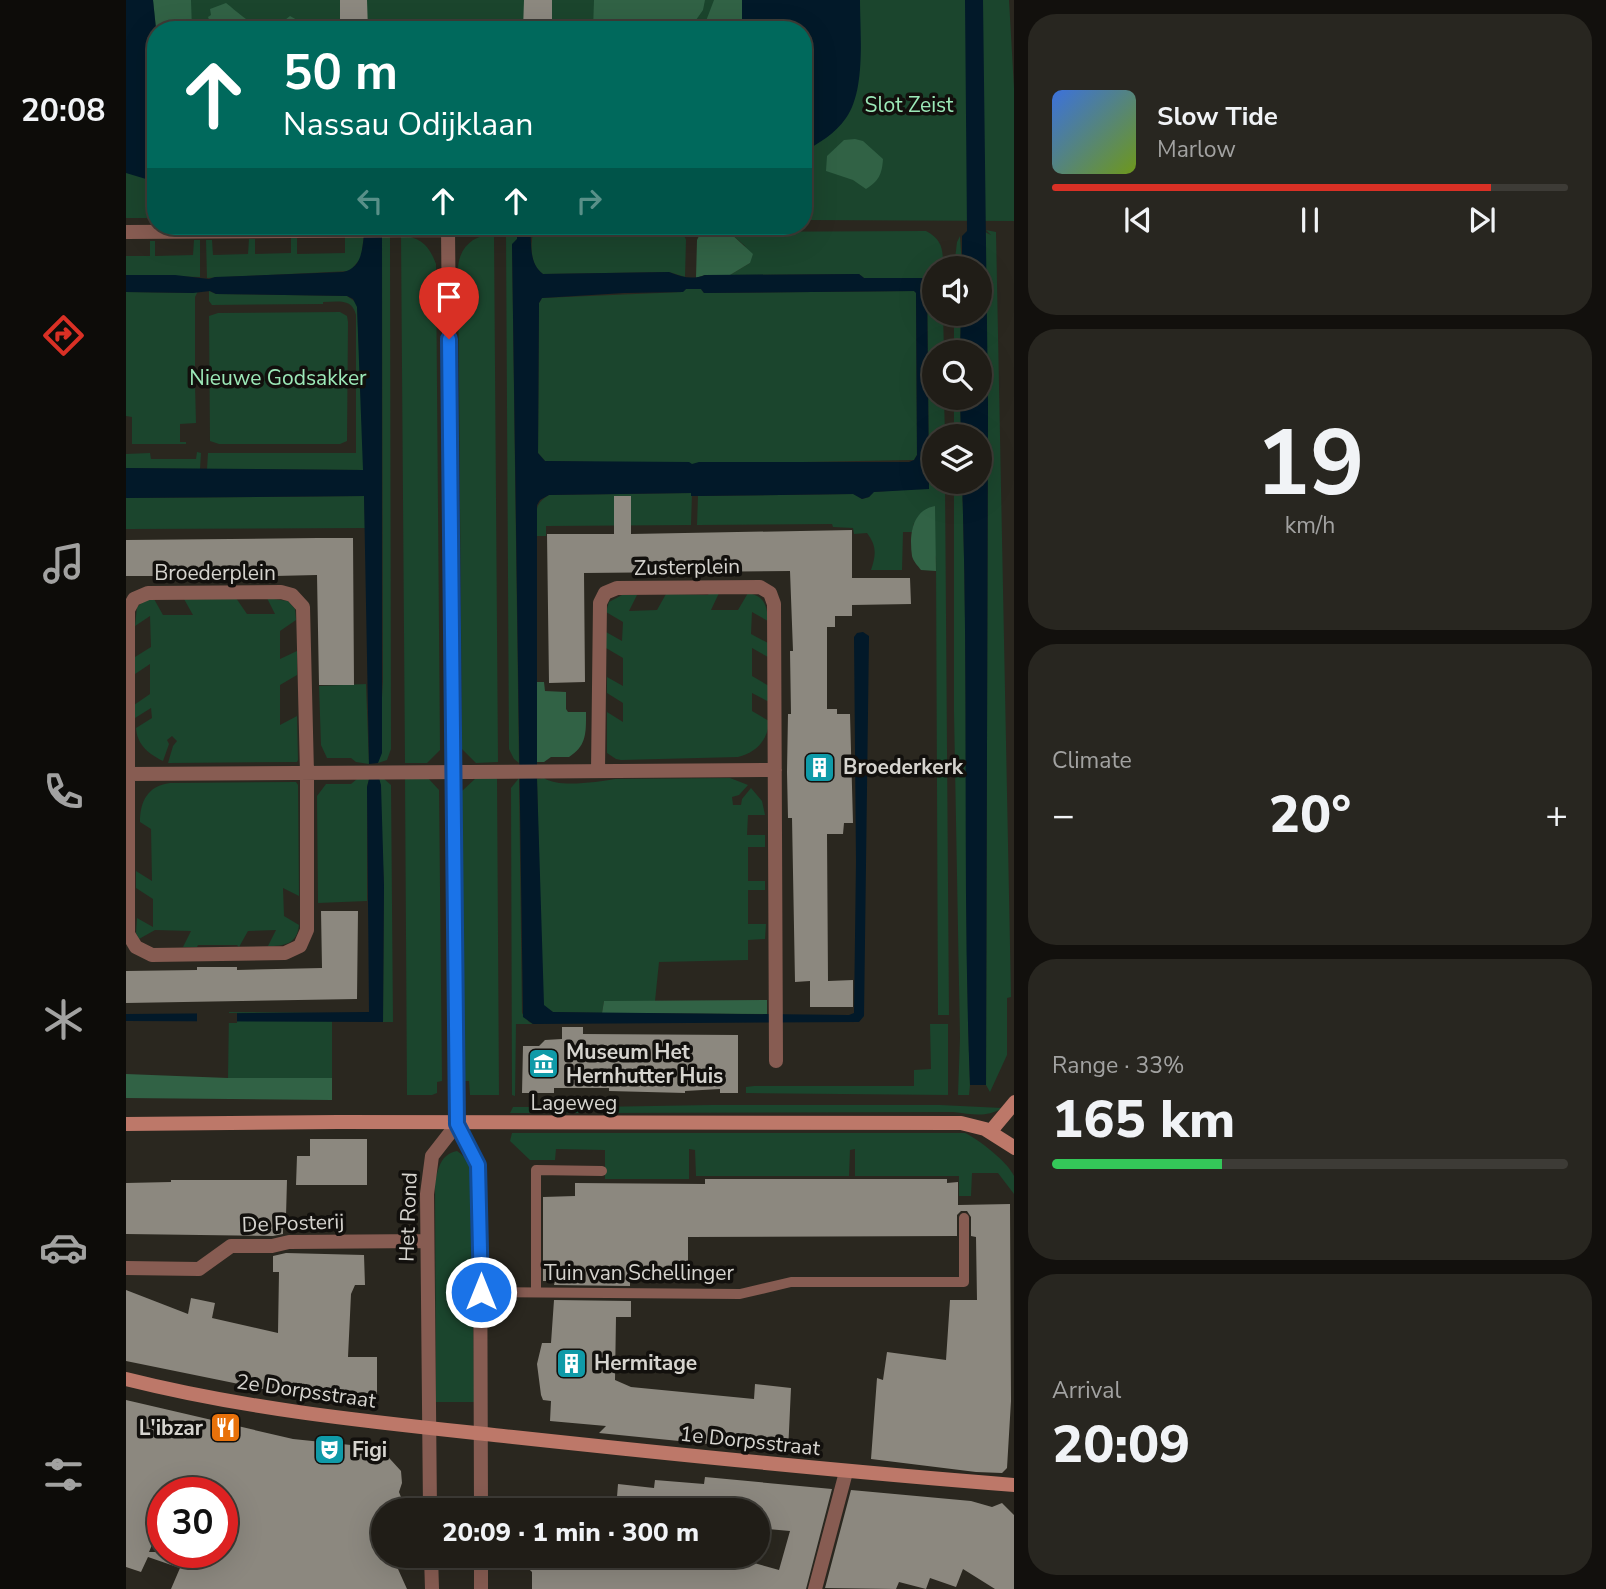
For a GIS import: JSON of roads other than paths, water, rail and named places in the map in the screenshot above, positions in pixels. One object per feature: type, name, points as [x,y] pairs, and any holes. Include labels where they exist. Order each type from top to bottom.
[{"type":"main road","points":[[989,1132],[1014,1102]]},
{"type":"main road","name":"Lageweg","points":[[126,1125],[326,1122],[961,1123],[978,1125],[1014,1148]]},
{"type":"main road","name":"2e Dorpsstraat","points":[[126,1379],[298,1413],[428,1429],[481,1439]]},
{"type":"main road","name":"1e Dorpsstraat","points":[[481,1439],[1014,1485]]},
{"type":"street","points":[[126,232],[147,232]]},
{"type":"street","points":[[448,235],[457,1124],[478,1165],[481,1498]]},
{"type":"street","name":"Zusterplein","points":[[598,771],[600,603],[605,593],[617,588],[760,587],[770,593],[774,604],[776,1061]]},
{"type":"street","name":"Broederplein","points":[[281,592],[298,599],[303,607],[307,773],[307,930],[300,946],[285,953],[152,955],[136,947],[128,934],[128,774],[128,610],[134,599],[148,593],[281,592]]},
{"type":"street","points":[[128,774],[775,770]]},
{"type":"street","name":"Het Rond","points":[[430,1498],[427,1194],[432,1156],[457,1124]]},
{"type":"street","name":"De Posterij","points":[[126,1268],[199,1269],[231,1246],[272,1246],[289,1242],[427,1241]]},
{"type":"street","points":[[816,1589],[846,1472]]},
{"type":"street","points":[[431,1568],[432,1589]]},
{"type":"street","points":[[481,1568],[481,1589]]},
{"type":"lane","points":[[536,1292],[536,1170],[602,1171]]},
{"type":"lane","name":"Tuin van Schellinger","points":[[481,1292],[740,1294],[791,1282],[964,1282],[964,1217]]},
{"type":"water","points":[[126,0],[153,0],[155,21],[147,21],[147,179],[126,173]]},
{"type":"water","points":[[742,0],[860,0],[857,93],[846,118],[821,142],[812,147],[812,21],[742,21]]},
{"type":"water","points":[[965,0],[983,0],[986,256],[962,256],[962,236],[967,231]]},
{"type":"water","points":[[364,235],[382,236],[382,753],[378,763],[369,764],[364,496],[126,498],[126,468],[363,470],[357,307],[353,299],[347,296],[216,294],[210,291],[126,292],[126,275],[175,275],[209,279],[343,272],[357,263]]},
{"type":"water","points":[[517,235],[530,235],[533,258],[543,274],[669,272],[691,278],[705,275],[859,274],[864,278],[922,278],[922,326],[927,326],[928,340],[922,340],[922,410],[928,410],[928,424],[922,424],[922,489],[874,492],[862,499],[853,494],[549,495],[537,505],[537,779],[544,1005],[553,1012],[854,1013],[854,637],[863,632],[869,636],[864,1016],[859,1022],[533,1024],[523,1017],[512,244]],"holes":[[[686,289],[701,289],[704,293],[914,291],[917,455],[914,460],[692,464],[545,461],[538,453],[539,303],[542,298],[683,292]]]},
{"type":"water","points":[[961,326],[987,326],[987,340],[960,340]]},
{"type":"water","points":[[960,410],[988,410],[988,424],[961,424]]},
{"type":"water","points":[[962,494],[988,494],[986,1085],[970,1085]]},
{"type":"water","points":[[379,778],[384,886],[383,1022],[126,1021],[126,1014],[369,1012],[367,787],[369,779]]},
{"type":"place","name":"Broederkerk","points":[[820,767]]},
{"type":"place","name":"Museum Het Hernhutter Huis","points":[[543,1064]]},
{"type":"place","name":"Hermitage","points":[[571,1363]]},
{"type":"place","name":"L'ibzar","points":[[226,1428]]},
{"type":"place","name":"Figi","points":[[329,1450]]},
{"type":"park label","name":"Slot Zeist","points":[[909,105]]},
{"type":"park label","name":"Nieuwe Godsakker","points":[[278,378]]}]
